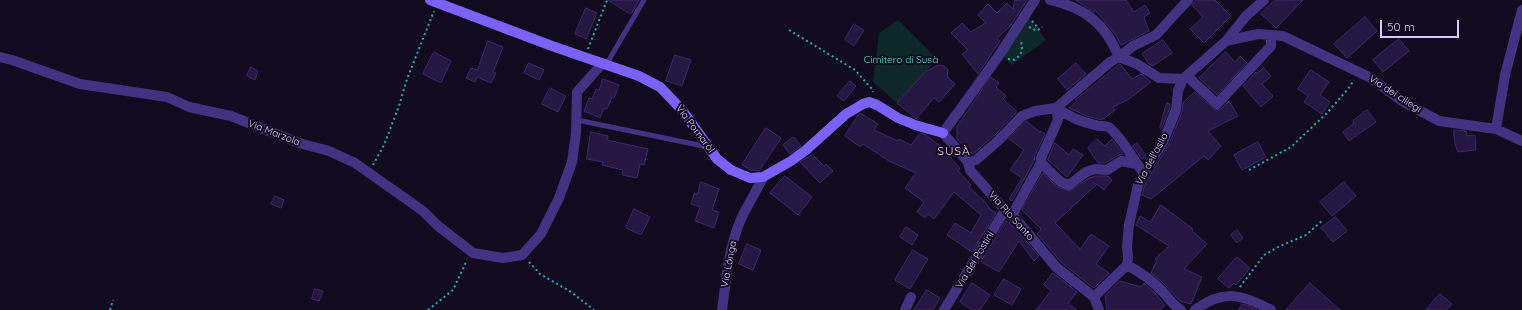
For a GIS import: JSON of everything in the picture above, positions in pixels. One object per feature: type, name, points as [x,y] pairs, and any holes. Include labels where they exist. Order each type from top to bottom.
[{"type":"street","points":[[764,177],[806,150],[854,108],[870,102],[898,118],[915,125],[943,133],[983,78],[1035,0]]},
{"type":"street","points":[[1050,0],[1076,7],[1100,24],[1116,49],[1119,57],[1137,64],[1159,78],[1185,77],[1217,104],[1271,46],[1271,35]]},
{"type":"street","points":[[968,162],[976,160],[1000,140],[1022,116],[1035,111],[1056,108],[1110,62],[1133,46],[1156,35],[1188,0]]},
{"type":"street","points":[[1226,41],[1246,16],[1264,0]]},
{"type":"street","name":"Via Pomaròl","points":[[433,1],[472,13],[585,58],[639,76],[660,87],[682,110],[717,159],[731,170],[750,178],[764,177]]},
{"type":"street","points":[[1496,129],[1505,75],[1522,10]]},
{"type":"street","name":"Via dei ciliegi","points":[[1185,77],[1226,41],[1258,34],[1283,36],[1371,78],[1402,101],[1439,121],[1496,129],[1522,141]]},
{"type":"street","name":"Via Marzola","points":[[0,57],[80,84],[167,97],[189,107],[231,116],[299,143],[329,151],[355,163],[423,211],[436,225],[473,253],[503,258],[522,255]]},
{"type":"street","points":[[522,255],[541,234],[559,198],[572,162],[577,120],[577,92],[604,64]]},
{"type":"street","name":"Via dell'asilo","points":[[1127,265],[1129,224],[1138,185],[1163,142],[1176,110],[1178,91],[1185,77]]},
{"type":"street","points":[[1056,108],[1096,126],[1109,127],[1119,137],[1136,164],[1144,173]]},
{"type":"street","name":"Via dei Postini","points":[[944,310],[1040,163],[1058,120],[1056,108]]},
{"type":"street","name":"Via Rio Santo","points":[[943,133],[968,162],[970,170],[1056,268],[1094,297]]},
{"type":"street","points":[[1040,163],[1061,182],[1069,185],[1086,172],[1095,169],[1107,170],[1121,161],[1136,164]]},
{"type":"street","name":"Via Lónga","points":[[722,310],[730,250],[739,223],[758,191],[764,177]]},
{"type":"street","points":[[1099,310],[1094,297],[1127,265],[1146,275],[1164,292],[1174,306],[1181,310]]},
{"type":"street","points":[[1195,310],[1205,302],[1218,297],[1233,296],[1249,299],[1271,310]]},
{"type":"street","points":[[905,310],[911,297]]},
{"type":"lane","points":[[604,64],[644,0]]},
{"type":"lane","points":[[577,120],[709,148]]},
{"type":"path","points":[[585,58],[607,0]]},
{"type":"path","points":[[368,173],[384,145],[399,106],[433,16],[433,1]]},
{"type":"path","points":[[1035,24],[1039,29]]},
{"type":"path","points":[[1026,28],[1031,27],[1037,32],[1042,27]]},
{"type":"path","points":[[789,30],[855,70],[871,88],[877,105]]},
{"type":"path","points":[[1006,57],[1014,60],[1021,54],[1020,37]]},
{"type":"path","points":[[1249,170],[1291,147],[1326,114],[1348,89],[1359,72]]},
{"type":"path","points":[[1233,296],[1264,255],[1280,246],[1306,235],[1323,220]]},
{"type":"path","points":[[428,310],[453,290],[466,260],[473,253]]},
{"type":"path","points":[[522,255],[540,274],[571,292],[594,310]]},
{"type":"path","points":[[110,310],[113,300]]},
{"type":"green space","points":[[1029,18],[1046,40],[1012,65],[1002,55]]},
{"type":"green space","name":"Cimitero di Susà","points":[[898,20],[937,59],[897,103],[873,82],[879,33]]},
{"type":"building","points":[[608,0],[639,0],[631,14]]},
{"type":"building","points":[[1015,0],[1027,0],[1011,25],[997,39],[1000,41],[978,74],[962,54],[968,50],[951,33],[962,23],[971,32],[986,23],[978,15],[988,4],[997,13],[1007,3],[1013,9]]},
{"type":"building","points":[[1076,0],[1126,0],[1134,12],[1145,5],[1150,13],[1144,17],[1149,31],[1121,45],[1116,35],[1095,10],[1094,12]]},
{"type":"building","points":[[1196,0],[1215,0],[1231,16],[1204,43],[1190,29],[1203,17],[1192,5]]},
{"type":"building","points":[[1275,0],[1303,0],[1276,28],[1261,14]]},
{"type":"building","points":[[586,8],[597,13],[586,39],[575,34]]},
{"type":"building","points":[[1365,17],[1377,31],[1347,58],[1334,44]]},
{"type":"building","points":[[854,24],[864,30],[854,46],[845,40]]},
{"type":"building","points":[[1399,39],[1409,51],[1383,72],[1373,60]]},
{"type":"building","points":[[1163,40],[1172,53],[1153,66],[1149,64],[1142,54]]},
{"type":"building","points":[[488,41],[503,47],[493,72],[496,73],[491,83],[477,77],[475,82],[466,78],[471,68],[477,70]]},
{"type":"building","points":[[434,52],[451,61],[441,83],[423,74]]},
{"type":"building","points":[[1226,52],[1235,62],[1240,56],[1247,63],[1217,95],[1199,78]]},
{"type":"building","points":[[675,55],[691,60],[682,86],[666,81]]},
{"type":"building","points":[[529,63],[544,70],[539,80],[524,73]]},
{"type":"building","points":[[1076,63],[1086,74],[1067,90],[1058,79]]},
{"type":"building","points":[[1120,64],[1132,79],[1141,74],[1151,82],[1129,99],[1113,107],[1115,110],[1102,120],[1087,116],[1069,108],[1077,101],[1076,100]]},
{"type":"building","points":[[939,65],[944,66],[948,70],[947,76],[955,84],[939,102],[934,98],[916,119],[897,103],[925,72]]},
{"type":"building","points":[[251,67],[258,71],[255,80],[247,76]]},
{"type":"building","points":[[1264,68],[1271,76],[1262,84],[1273,96],[1261,107],[1243,86],[1256,72],[1257,73]]},
{"type":"building","points":[[1311,70],[1329,82],[1320,95],[1330,102],[1322,114],[1304,102],[1308,96],[1298,89]]},
{"type":"building","points":[[991,77],[999,83],[996,87],[1006,96],[1003,99],[1016,111],[1016,113],[995,135],[973,154],[957,139],[957,127]]},
{"type":"building","points":[[603,79],[619,85],[614,98],[612,97],[607,109],[604,108],[600,118],[584,111],[589,98],[592,99],[596,89],[599,90]]},
{"type":"building","points":[[850,81],[856,86],[844,101],[837,96]]},
{"type":"building","points":[[550,88],[566,96],[558,112],[542,104]]},
{"type":"building","points":[[1195,92],[1215,110],[1221,109],[1229,101],[1238,116],[1208,131],[1221,146],[1208,160],[1204,156],[1151,199],[1142,195],[1144,187],[1169,144],[1182,112],[1183,103]]},
{"type":"building","points":[[1167,103],[1170,104],[1170,108],[1161,129],[1160,128]]},
{"type":"building","points":[[1367,110],[1376,122],[1349,141],[1343,132],[1354,123],[1353,121]]},
{"type":"building","points":[[860,113],[878,124],[874,130],[898,141],[899,139],[911,145],[920,133],[926,135],[948,152],[947,154],[960,168],[958,171],[971,185],[969,187],[990,209],[996,213],[972,252],[947,235],[955,223],[971,233],[981,215],[954,192],[934,219],[928,214],[925,218],[917,212],[924,202],[905,188],[916,173],[889,161],[863,144],[860,147],[845,136]]},
{"type":"building","points":[[1026,121],[1045,134],[1035,155],[1034,161],[1012,201],[1009,199],[1022,178],[1010,170],[1024,150],[1009,139]]},
{"type":"building","points":[[766,128],[781,138],[759,171],[752,171],[742,165]]},
{"type":"building","points":[[1454,130],[1466,131],[1467,136],[1475,135],[1476,150],[1458,152],[1455,144]]},
{"type":"building","points":[[591,132],[608,136],[607,140],[648,149],[644,165],[640,164],[637,178],[622,175],[623,170],[602,165],[603,162],[587,159]]},
{"type":"building","points":[[794,137],[801,146],[790,154],[783,145]]},
{"type":"building","points":[[1097,139],[1105,146],[1112,139],[1123,154],[1105,163],[1098,163],[1088,148]]},
{"type":"building","points":[[1258,142],[1266,157],[1242,170],[1234,155]]},
{"type":"building","points":[[1055,143],[1069,155],[1073,149],[1083,155],[1067,177],[1048,160]]},
{"type":"building","points":[[1137,143],[1146,156],[1142,159],[1133,146]]},
{"type":"building","points":[[813,155],[824,166],[826,164],[833,171],[820,183],[800,162]]},
{"type":"building","points":[[1043,173],[1057,187],[1070,191],[1089,178],[1096,176],[1108,176],[1112,180],[1104,190],[1097,184],[1055,223],[1080,249],[1091,234],[1109,246],[1096,264],[1109,273],[1094,288],[1061,262],[1037,234],[1041,229],[1022,210]]},
{"type":"building","points":[[785,176],[812,197],[798,215],[770,193]]},
{"type":"building","points":[[701,182],[719,189],[712,210],[719,212],[714,228],[695,221],[700,207],[691,204],[694,194],[697,194]]},
{"type":"building","points":[[1344,182],[1356,196],[1332,216],[1320,202]]},
{"type":"building","points":[[275,196],[284,200],[281,208],[271,204]]},
{"type":"building","points":[[1161,205],[1193,229],[1192,231],[1207,244],[1184,269],[1202,277],[1191,304],[1180,301],[1151,273],[1157,260],[1155,259],[1169,246],[1136,225],[1140,216],[1150,222]]},
{"type":"building","points":[[634,209],[650,217],[641,235],[626,228]]},
{"type":"building","points":[[1336,217],[1347,231],[1333,242],[1321,228]]},
{"type":"building","points":[[1006,221],[1015,228],[1039,256],[1034,261],[1019,241],[999,272],[981,262]]},
{"type":"building","points":[[906,227],[918,235],[912,245],[900,237]]},
{"type":"building","points":[[1237,230],[1243,238],[1237,243],[1231,235]]},
{"type":"building","points":[[747,244],[761,250],[753,270],[739,264]]},
{"type":"building","points":[[913,250],[928,259],[910,289],[895,280]]},
{"type":"building","points":[[1237,257],[1250,268],[1236,285],[1234,283],[1229,288],[1218,279]]},
{"type":"building","points":[[1053,273],[1077,292],[1068,303],[1077,310],[1036,310],[1051,291],[1044,285]]},
{"type":"building","points":[[1004,279],[1021,289],[1012,305],[994,295]]},
{"type":"building","points":[[1120,281],[1141,287],[1144,283],[1165,305],[1160,310],[1107,310],[1105,296]]},
{"type":"building","points":[[972,283],[990,295],[980,310],[972,310],[960,302]]},
{"type":"building","points":[[1310,283],[1340,310],[1286,310]]},
{"type":"building","points":[[315,289],[323,291],[319,301],[312,299]]},
{"type":"building","points":[[927,290],[940,298],[933,310],[914,310]]},
{"type":"building","points":[[1440,294],[1452,304],[1447,310],[1426,310]]},
{"type":"building","points":[[1242,304],[1249,306],[1257,310],[1239,310]]},
{"type":"district","name":"SUSÀ","points":[[954,151]]}]
